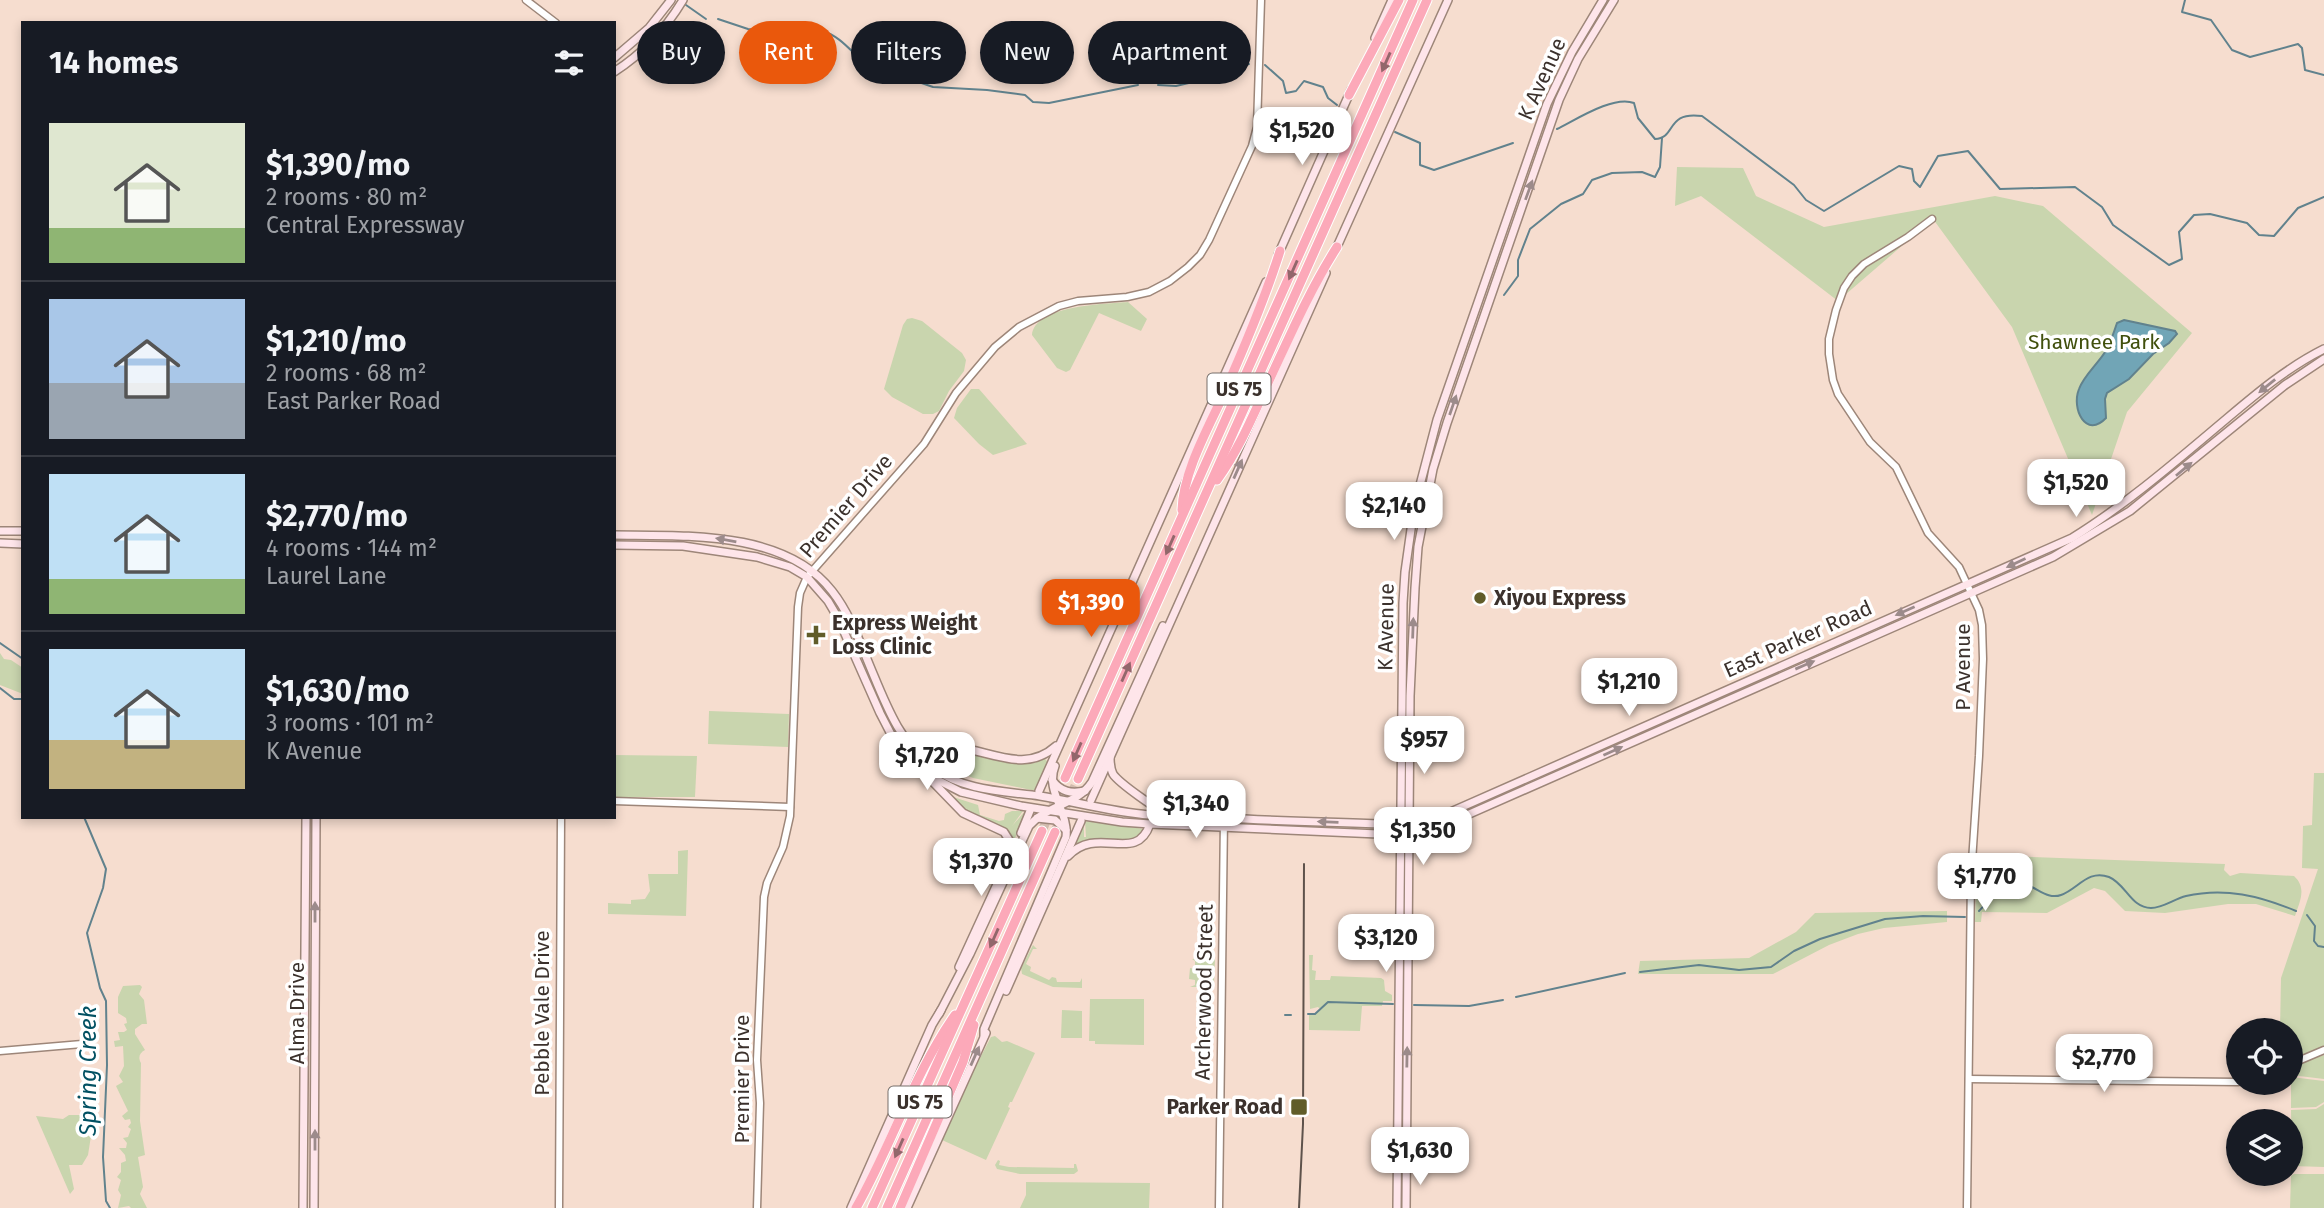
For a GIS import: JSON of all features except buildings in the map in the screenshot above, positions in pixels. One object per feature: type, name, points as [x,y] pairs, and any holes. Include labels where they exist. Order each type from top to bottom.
[{"type":"highway","points":[[1349,95],[1399,0]]},
{"type":"highway","name":"US 75","points":[[1065,778],[1413,0]]},
{"type":"highway","name":"US 75","points":[[1079,779],[1427,0]]},
{"type":"highway","points":[[1207,492],[1228,464],[1253,417],[1306,300],[1337,247]]},
{"type":"highway","points":[[1182,516],[1183,493],[1205,434],[1258,316],[1280,251]]},
{"type":"highway","name":"US 75","points":[[872,1208],[1042,831]]},
{"type":"highway","name":"US 75","points":[[887,1208],[1055,832]]},
{"type":"highway","points":[[854,1208],[876,1170],[938,1039],[967,996]]},
{"type":"highway","points":[[900,1208],[962,1062],[981,998]]},
{"type":"main road","points":[[616,56],[649,28],[671,0]]},
{"type":"main road","points":[[616,71],[656,39],[683,0]]},
{"type":"main road","points":[[1039,791],[1392,0]]},
{"type":"main road","points":[[1091,800],[1448,0]]},
{"type":"main road","name":"K Avenue","points":[[1406,1208],[1408,1017],[1403,603],[1409,531],[1437,420],[1528,158],[1560,75],[1603,0]]},
{"type":"main road","name":"K Avenue","points":[[1406,696],[1418,547],[1433,469],[1567,81],[1614,0]]},
{"type":"main road","points":[[1528,158],[1539,162]]},
{"type":"main road","name":"East Parker Road","points":[[1060,806],[1069,801],[1149,815],[1284,821],[1405,824],[1431,820],[2072,538],[2159,475],[2288,369],[2324,349]]},
{"type":"main road","name":"East Parker Road","points":[[1060,806],[1150,824],[1405,835],[1433,830],[2053,557],[2112,523],[2169,481],[2285,385],[2324,359]]},
{"type":"main road","points":[[0,531],[21,531]]},
{"type":"main road","points":[[616,535],[703,537],[759,547],[789,556],[838,599],[888,709],[905,740],[926,762],[949,778],[966,785],[1060,806]]},
{"type":"main road","points":[[0,544],[21,544]]},
{"type":"main road","points":[[616,545],[683,546],[757,557],[810,574],[833,609],[896,744],[963,813],[1004,832],[1012,853]]},
{"type":"main road","points":[[757,557],[759,547]]},
{"type":"main road","points":[[1069,801],[1085,791],[1092,782],[1149,654],[1200,554]]},
{"type":"main road","points":[[985,1036],[984,1029],[1065,840],[1067,830],[1052,780],[1053,769],[1116,627],[1127,595]]},
{"type":"main road","points":[[1403,603],[1414,603]]},
{"type":"main road","points":[[857,661],[866,657]]},
{"type":"main road","points":[[1724,691],[1728,699]]},
{"type":"main road","points":[[880,713],[888,709]]},
{"type":"main road","points":[[926,762],[938,760],[946,750],[955,747],[1025,761],[1041,758],[1059,744]]},
{"type":"main road","points":[[1585,752],[1589,762]]},
{"type":"main road","points":[[1111,753],[1110,764],[1116,778],[1161,812],[1174,816]]},
{"type":"main road","points":[[924,773],[949,787],[977,797],[1049,810]]},
{"type":"main road","points":[[1529,777],[1533,786]]},
{"type":"main road","points":[[1052,780],[1064,791],[1085,791]]},
{"type":"main road","points":[[1474,801],[1478,810]]},
{"type":"main road","points":[[854,1208],[932,1025],[970,954],[1026,832],[1037,818],[1060,806]]},
{"type":"main road","points":[[939,1014],[1030,811]]},
{"type":"main road","points":[[1037,818],[1055,820],[1067,830]]},
{"type":"main road","name":"Alma Drive","points":[[303,1208],[306,819]]},
{"type":"main road","name":"Alma Drive","points":[[314,1208],[316,819]]},
{"type":"main road","points":[[907,1208],[1081,821]]},
{"type":"main road","points":[[1283,831],[1284,821]]},
{"type":"main road","points":[[1064,860],[1077,847],[1089,842],[1138,842],[1146,835],[1150,824]]},
{"type":"main road","name":"K Avenue","points":[[1397,1208],[1405,835]]},
{"type":"main road","points":[[1399,1017],[1408,1017]]},
{"type":"main road","points":[[1398,1078],[1407,1078]]},
{"type":"main road","points":[[1398,1150],[1407,1150]]},
{"type":"street","points":[[526,0],[553,21]]},
{"type":"street","name":"Premier Drive","points":[[757,1208],[760,1103],[757,1060],[764,897],[767,883],[783,847],[790,807],[799,598],[810,574],[924,444],[956,393],[995,346],[1019,327],[1063,304],[1149,292],[1170,281],[1200,254],[1252,146],[1257,127],[1261,0]]},
{"type":"street","name":"P Avenue","points":[[1933,219],[1864,264],[1852,276],[1841,295],[1829,339],[1830,364],[1839,394],[1847,409],[1870,442],[1896,467],[1928,533],[1958,566],[1968,584],[1982,625],[1983,659],[1971,881],[1967,1208]]},
{"type":"street","points":[[616,802],[691,802],[790,807]]},
{"type":"street","name":"Archerwood Street","points":[[1219,1208],[1224,818]]},
{"type":"street","name":"Pebble Vale Drive","points":[[559,1208],[561,819]]},
{"type":"street","points":[[0,1051],[82,1044]]},
{"type":"street","points":[[2303,1059],[2324,1050]]},
{"type":"street","points":[[1969,1079],[2226,1082]]},
{"type":"green space","name":"Shawnee Park","points":[[1677,167],[1743,168],[1756,196],[1824,227],[1995,196],[2043,206],[2192,333],[2127,412],[2092,515],[2012,327],[1933,219],[1838,301],[1701,196],[1675,206]]},
{"type":"green space","points":[[1128,302],[1147,319],[1141,331],[1099,313],[1070,370],[1066,372],[1057,368],[1032,335],[1036,325],[1045,317],[1058,312],[1088,305]]},
{"type":"green space","points":[[907,319],[922,321],[962,353],[966,360],[964,371],[949,391],[939,411],[933,414],[923,414],[892,397],[884,389],[903,325]]},
{"type":"green space","points":[[971,389],[979,389],[1027,444],[993,455],[979,444],[954,418],[957,408]]},
{"type":"green space","points":[[0,653],[4,659],[21,667],[21,693],[0,685]]},
{"type":"green space","points":[[709,711],[789,714],[788,747],[708,744]]},
{"type":"green space","points":[[956,750],[1023,764],[1045,759],[1049,763],[1036,791],[973,778],[939,763],[946,753]]},
{"type":"green space","points":[[616,755],[697,756],[695,797],[616,797]]},
{"type":"green space","points":[[2314,773],[2324,773],[2324,1047],[2303,1055],[2303,1018],[2280,1018],[2281,978],[2318,869],[2302,868],[2303,826],[2312,825]]},
{"type":"green space","points":[[947,795],[978,805],[980,815],[999,821],[1004,820],[1005,814],[1012,811],[1023,811],[1012,826],[1027,812],[1015,838],[1011,839],[1007,832],[1009,829],[1006,831],[972,817]]},
{"type":"green space","points":[[1084,821],[1084,837],[1085,821],[1144,829],[1144,832],[1133,841],[1093,839],[1077,845],[1074,842]]},
{"type":"green space","points":[[688,850],[686,916],[608,914],[608,903],[631,904],[631,900],[645,899],[650,891],[648,874],[678,874],[678,851]]},
{"type":"green space","points":[[1977,855],[2225,864],[2224,870],[2230,876],[2240,873],[2294,876],[2300,885],[2301,895],[2295,916],[2256,904],[2228,904],[2165,913],[2125,911],[2105,891],[2094,888],[2047,913],[1982,912],[1981,922],[1975,922]]},
{"type":"green space","points":[[1947,911],[1947,922],[1884,928],[1858,934],[1829,945],[1773,974],[1638,974],[1640,961],[1749,958],[1796,932],[1815,913]]},
{"type":"green space","points":[[1033,945],[1037,949],[1033,949],[1026,964],[1031,967],[1030,971],[1049,980],[1056,978],[1057,982],[1080,982],[1082,978],[1082,988],[1053,987],[1022,974],[1021,968]]},
{"type":"green space","points":[[1309,955],[1313,955],[1312,970],[1316,971],[1315,980],[1330,980],[1331,976],[1381,978],[1384,980],[1385,991],[1392,995],[1392,1001],[1383,1001],[1382,1006],[1362,1006],[1360,1031],[1309,1030],[1309,1014],[1315,1014],[1320,1009],[1310,1009]]},
{"type":"green space","points":[[1192,959],[1215,959],[1214,983],[1211,987],[1190,987],[1195,985],[1195,980],[1189,979],[1190,968],[1195,969],[1195,961]]},
{"type":"green space","points":[[123,986],[142,987],[139,994],[144,1000],[147,1024],[135,1029],[135,1034],[145,1050],[139,1057],[140,1121],[145,1155],[138,1157],[143,1187],[140,1194],[147,1208],[118,1208],[121,1180],[117,1177],[121,1172],[121,1163],[126,1161],[119,1148],[126,1148],[127,1143],[123,1138],[128,1137],[131,1123],[130,1119],[125,1120],[122,1116],[128,1111],[116,1086],[123,1082],[119,1076],[124,1066],[123,1046],[115,1047],[114,1041],[120,1040],[118,1032],[127,1030],[124,1024],[127,1023],[126,1018],[118,1013],[118,997]]},
{"type":"green space","points":[[1090,999],[1144,999],[1144,1045],[1095,1044],[1095,1041],[1089,1041]]},
{"type":"green space","points":[[1062,1010],[1082,1011],[1082,1038],[1061,1038]]},
{"type":"green space","points":[[995,1036],[1002,1042],[1007,1041],[1035,1053],[1010,1102],[1010,1108],[986,1160],[942,1140],[969,1079],[991,1037]]},
{"type":"green space","points":[[2324,1055],[2324,1079],[2303,1076],[2303,1063]]},
{"type":"green space","points":[[2303,1078],[2324,1081],[2324,1102],[2316,1107],[2291,1108],[2291,1095],[2303,1095]]},
{"type":"green space","points":[[2324,1104],[2324,1167],[2303,1166],[2303,1110],[2316,1109]]},
{"type":"green space","points":[[69,1115],[93,1115],[97,1121],[88,1155],[82,1165],[69,1165],[74,1189],[70,1194],[36,1116],[63,1119]]},
{"type":"green space","points":[[998,1160],[999,1165],[1009,1167],[1074,1168],[1076,1164],[1078,1171],[1074,1174],[1020,1174],[997,1169],[995,1165]]},
{"type":"green space","points":[[2303,1174],[2324,1174],[2324,1208],[2290,1208],[2291,1186],[2303,1186]]},
{"type":"green space","points":[[1026,1182],[1150,1183],[1149,1208],[1020,1208],[1026,1195]]},
{"type":"water","points":[[2124,320],[2175,331],[2177,334],[2129,379],[2107,393],[2106,418],[2099,424],[2092,425],[2082,419],[2079,413],[2079,389],[2107,349],[2117,323]]},
{"type":"waterway","points":[[2185,0],[2182,12],[2211,20],[2232,50],[2250,57],[2298,44],[2302,48],[2305,70],[2324,75]]},
{"type":"waterway","points":[[686,5],[706,19]]},
{"type":"waterway","points":[[718,19],[748,29],[822,31],[841,41],[851,51]]},
{"type":"waterway","points":[[1265,65],[1283,81],[1286,93],[1296,91],[1304,81],[1323,87],[1328,98],[1337,105]]},
{"type":"waterway","points":[[924,84],[1025,95],[1033,102],[1049,103],[1138,85]]},
{"type":"waterway","points":[[1158,85],[1184,84]]},
{"type":"waterway","points":[[1557,129],[1596,109],[1626,101],[1634,103],[1638,118],[1655,139],[1662,138],[1682,117],[1702,116],[1794,185],[1806,200],[1824,211],[1899,166],[1912,169],[1914,181],[1920,187],[1938,156],[1968,151],[2000,189],[2075,187],[2102,207],[2113,225],[2169,265],[2182,259],[2179,232],[2194,215],[2210,214],[2247,223],[2259,235],[2274,236],[2298,208],[2324,197]]},
{"type":"waterway","points":[[1395,132],[1420,143],[1420,165],[1434,170],[1513,143]]},
{"type":"waterway","points":[[1504,295],[1518,276],[1518,260],[1530,229],[1561,204],[1583,194],[1592,180],[1612,173],[1642,172],[1655,177],[1660,167],[1662,138]]},
{"type":"waterway","name":"Spring Creek","points":[[0,643],[21,658]]},
{"type":"waterway","points":[[0,688],[14,699],[21,699]]},
{"type":"waterway","name":"Spring Creek","points":[[85,819],[106,869],[103,888],[87,933],[100,988],[106,1001],[107,1065],[103,1157],[106,1201],[110,1208]]},
{"type":"waterway","points":[[1979,911],[1998,891],[2014,883],[2022,883],[2054,896],[2067,892],[2089,878],[2102,875],[2115,880],[2133,900],[2144,907],[2155,908],[2186,896],[2215,892],[2256,897],[2296,911]]},
{"type":"waterway","points":[[2307,915],[2315,926],[2314,941],[2318,946],[2324,947]]},
{"type":"waterway","points":[[1640,972],[1699,965],[1739,970],[1771,967],[1794,951],[1820,939],[1885,919],[1965,917]]},
{"type":"waterway","points":[[1516,997],[1625,973]]},
{"type":"waterway","points":[[1414,1005],[1469,1006],[1503,1000]]},
{"type":"waterway","points":[[1308,1014],[1315,1014],[1328,1002],[1393,1004]]},
{"type":"waterway","points":[[1285,1015],[1291,1015]]},
{"type":"tunnel","points":[[1042,831],[1065,778]]},
{"type":"tunnel","points":[[1055,831],[1078,779]]},
{"type":"tram line","points":[[1299,1208],[1303,1124],[1304,864]]},
{"type":"place","name":"Xiyou Express","points":[[1480,598]]},
{"type":"place","name":"Express Weight Loss Clinic","points":[[816,635]]},
{"type":"place","name":"Parker Road","points":[[1299,1107]]}]
